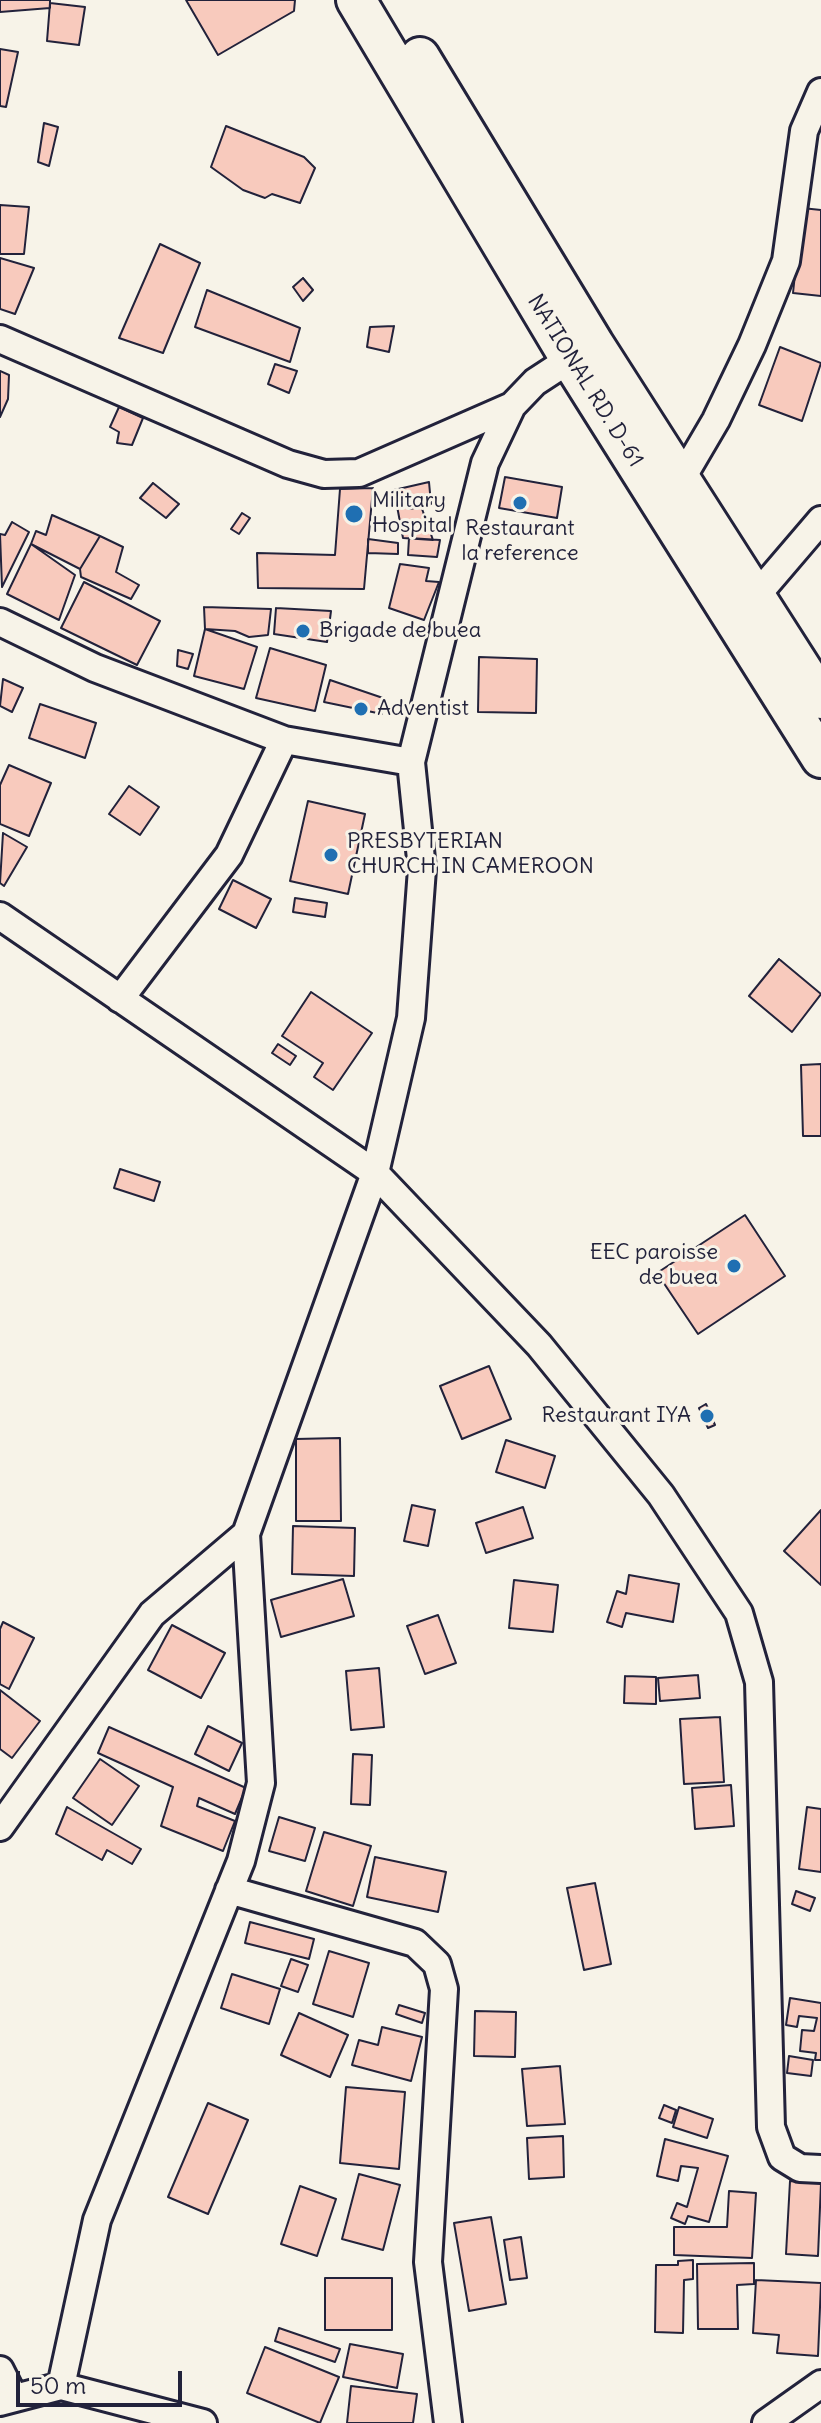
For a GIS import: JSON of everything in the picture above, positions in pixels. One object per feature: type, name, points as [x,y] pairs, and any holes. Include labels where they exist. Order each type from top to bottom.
[{"type":"highway","name":"NATIONAL RD. D-61","points":[[356,0],[582,352],[682,478],[821,699]]},
{"type":"highway","name":"NATIONAL RD. D-61","points":[[386,0],[582,352],[821,758]]},
{"type":"street","points":[[682,478],[716,420],[752,345],[786,261],[804,131],[821,92]]},
{"type":"street","points":[[0,339],[288,464],[324,474],[359,473],[512,406]]},
{"type":"street","points":[[61,2386],[97,2220],[241,1861],[261,1783],[246,1534],[375,1173],[411,1018],[422,869],[411,762],[485,463],[512,406],[535,382],[582,352]]},
{"type":"street","points":[[756,596],[821,520]]},
{"type":"street","points":[[0,622],[95,668],[284,740],[411,762]]},
{"type":"street","points":[[120,999],[229,855],[284,740]]},
{"type":"street","points":[[0,916],[375,1173],[539,1345],[661,1495],[739,1613],[759,1682],[771,2127],[782,2157],[800,2168],[821,2169]]},
{"type":"street","points":[[0,1827],[152,1614],[246,1534]]},
{"type":"street","points":[[229,1890],[415,1943],[437,1964],[444,1989],[428,2262],[448,2423]]},
{"type":"street","points":[[0,2370],[7,2400],[61,2386],[203,2423]]},
{"type":"street","points":[[766,2423],[821,2384]]},
{"type":"building","points":[[0,0],[50,0],[50,8],[0,12]]},
{"type":"building","points":[[186,0],[295,0],[294,11],[218,55]]},
{"type":"building","points":[[50,3],[85,7],[79,45],[47,41]]},
{"type":"building","points":[[0,49],[18,52],[6,107],[0,106]]},
{"type":"building","points":[[44,123],[58,127],[49,166],[38,162]]},
{"type":"building","points":[[226,126],[304,157],[315,168],[300,203],[272,194],[265,198],[243,190],[211,167]]},
{"type":"building","points":[[0,205],[29,207],[24,254],[0,254]]},
{"type":"building","points":[[802,208],[821,210],[821,296],[793,293]]},
{"type":"building","points":[[160,244],[200,263],[163,353],[119,338]]},
{"type":"building","points":[[0,258],[34,268],[15,314],[0,309]]},
{"type":"building","points":[[303,278],[313,290],[303,301],[293,287]]},
{"type":"building","points":[[207,290],[300,328],[290,362],[195,327]]},
{"type":"building","points":[[394,326],[389,352],[367,347],[370,327]]},
{"type":"building","points":[[780,347],[821,363],[802,421],[759,405]]},
{"type":"building","points":[[275,364],[297,371],[289,393],[268,384]]},
{"type":"building","points":[[0,371],[9,375],[8,399],[0,417]]},
{"type":"building","points":[[119,407],[143,418],[132,445],[117,443],[119,432],[110,427]]},
{"type":"building","points":[[505,477],[562,487],[557,518],[499,508]]},
{"type":"building","points":[[429,482],[431,504],[410,509],[394,490]]},
{"type":"building","points":[[153,483],[179,504],[166,518],[140,498]]},
{"type":"building","name":"Military Hospital","points":[[373,488],[364,589],[258,588],[257,553],[335,555],[340,489]]},
{"type":"building","points":[[394,490],[410,509],[421,506],[433,540],[403,538]]},
{"type":"building","points":[[242,513],[250,518],[239,534],[231,529]]},
{"type":"building","points":[[52,515],[100,536],[80,569],[31,544],[36,531],[46,535]]},
{"type":"building","points":[[12,522],[29,532],[2,587],[0,534],[5,535]]},
{"type":"building","points":[[100,536],[123,547],[116,572],[139,585],[131,599],[81,577],[80,569]]},
{"type":"building","points":[[409,538],[440,540],[437,557],[408,555]]},
{"type":"building","points":[[368,539],[398,543],[398,554],[368,553]]},
{"type":"building","points":[[31,544],[75,575],[59,620],[7,594]]},
{"type":"building","points":[[400,564],[429,568],[426,581],[439,582],[424,620],[389,608]]},
{"type":"building","points":[[84,582],[160,621],[137,665],[61,628]]},
{"type":"building","points":[[204,607],[271,609],[268,635],[249,637],[235,631],[205,629]]},
{"type":"building","points":[[276,608],[331,611],[327,642],[274,634]]},
{"type":"building","points":[[205,629],[257,647],[244,689],[194,676]]},
{"type":"building","points":[[270,648],[326,665],[315,711],[256,698]]},
{"type":"building","points":[[178,650],[193,654],[188,669],[177,666]]},
{"type":"building","points":[[479,657],[537,659],[536,713],[478,712]]},
{"type":"building","points":[[3,679],[23,688],[12,712],[0,706]]},
{"type":"building","points":[[330,680],[383,698],[382,714],[324,702]]},
{"type":"building","points":[[40,704],[96,723],[85,758],[29,738]]},
{"type":"building","points":[[9,765],[51,783],[29,836],[0,824],[0,785]]},
{"type":"building","points":[[129,786],[159,807],[140,835],[109,814]]},
{"type":"building","points":[[308,801],[365,814],[348,894],[290,881]]},
{"type":"building","points":[[3,833],[27,847],[4,886],[0,883]]},
{"type":"building","points":[[233,880],[271,899],[256,928],[219,909]]},
{"type":"building","points":[[295,898],[327,903],[325,917],[293,912]]},
{"type":"building","points":[[779,959],[821,994],[792,1032],[749,996]]},
{"type":"building","points":[[311,992],[372,1033],[333,1090],[314,1077],[323,1063],[282,1036]]},
{"type":"building","points":[[278,1044],[296,1056],[290,1065],[272,1053]]},
{"type":"building","points":[[821,1064],[821,1136],[803,1136],[801,1065]]},
{"type":"building","points":[[120,1169],[160,1182],[154,1201],[114,1188]]},
{"type":"building","points":[[745,1215],[785,1276],[698,1334],[657,1273]]},
{"type":"building","points":[[489,1366],[511,1419],[462,1439],[440,1386]]},
{"type":"building","name":"Restaurant IYA","points":[[706,1404],[715,1425],[708,1428],[699,1408]]},
{"type":"building","points":[[340,1438],[341,1521],[296,1521],[296,1439]]},
{"type":"building","points":[[506,1440],[555,1456],[545,1488],[496,1472]]},
{"type":"building","points":[[412,1505],[435,1510],[428,1546],[404,1541]]},
{"type":"building","points":[[523,1507],[533,1538],[486,1553],[476,1523]]},
{"type":"building","points":[[821,1510],[821,1585],[784,1551]]},
{"type":"building","points":[[293,1526],[355,1528],[354,1576],[292,1574]]},
{"type":"building","points":[[629,1575],[679,1584],[673,1622],[626,1613],[622,1627],[607,1622],[617,1591],[626,1594]]},
{"type":"building","points":[[343,1579],[354,1616],[281,1637],[271,1600]]},
{"type":"building","points":[[514,1580],[558,1585],[553,1632],[509,1628]]},
{"type":"building","points":[[438,1615],[456,1663],[425,1674],[407,1626]]},
{"type":"building","points":[[3,1622],[34,1638],[9,1689],[0,1684],[0,1629]]},
{"type":"building","points":[[172,1625],[225,1653],[201,1698],[148,1670]]},
{"type":"building","points":[[379,1668],[384,1727],[351,1730],[346,1671]]},
{"type":"building","points":[[698,1675],[700,1698],[660,1701],[658,1678]]},
{"type":"building","points":[[625,1676],[656,1677],[656,1704],[624,1703]]},
{"type":"building","points":[[0,1690],[40,1721],[12,1758],[0,1749]]},
{"type":"building","points":[[720,1717],[724,1782],[684,1784],[680,1719]]},
{"type":"building","points":[[208,1726],[242,1743],[229,1771],[195,1754]]},
{"type":"building","points":[[109,1727],[246,1788],[235,1814],[199,1798],[197,1806],[235,1821],[223,1851],[161,1826],[173,1787],[98,1753]]},
{"type":"building","points":[[353,1754],[372,1755],[370,1805],[351,1804]]},
{"type":"building","points":[[100,1759],[139,1786],[112,1825],[73,1798]]},
{"type":"building","points":[[731,1785],[734,1826],[695,1829],[692,1788]]},
{"type":"building","points":[[67,1807],[141,1849],[132,1864],[107,1850],[102,1860],[56,1834]]},
{"type":"building","points":[[807,1807],[821,1809],[821,1872],[799,1869]]},
{"type":"building","points":[[279,1817],[315,1828],[305,1861],[269,1851]]},
{"type":"building","points":[[324,1832],[371,1846],[353,1906],[306,1891]]},
{"type":"building","points":[[375,1857],[446,1872],[438,1912],[367,1897]]},
{"type":"building","points":[[595,1883],[611,1964],[584,1970],[567,1888]]},
{"type":"building","points":[[796,1891],[815,1898],[810,1911],[792,1904]]},
{"type":"building","points":[[250,1922],[314,1939],[309,1959],[245,1943]]},
{"type":"building","points":[[329,1951],[369,1963],[353,2017],[313,2004]]},
{"type":"building","points":[[291,1959],[308,1965],[298,1992],[281,1986]]},
{"type":"building","points":[[232,1974],[280,1989],[269,2024],[221,2008]]},
{"type":"building","points":[[790,1998],[821,2003],[821,2060],[815,2060],[816,2053],[800,2051],[802,2030],[814,2031],[817,2018],[799,2016],[797,2027],[786,2025]]},
{"type":"building","points":[[399,2005],[425,2013],[422,2023],[396,2014]]},
{"type":"building","points":[[475,2011],[516,2012],[515,2057],[474,2056]]},
{"type":"building","points":[[299,2013],[348,2035],[330,2077],[281,2055]]},
{"type":"building","points":[[382,2027],[422,2037],[411,2081],[352,2065],[359,2040],[378,2045]]},
{"type":"building","points":[[789,2056],[813,2060],[811,2076],[787,2073]]},
{"type":"building","points":[[560,2066],[565,2124],[527,2126],[522,2069]]},
{"type":"building","points":[[346,2087],[405,2092],[399,2169],[340,2163]]},
{"type":"building","points":[[208,2103],[248,2120],[208,2214],[168,2197]]},
{"type":"building","points":[[664,2105],[676,2110],[672,2123],[659,2118]]},
{"type":"building","points":[[679,2107],[713,2119],[707,2138],[673,2127]]},
{"type":"building","points":[[563,2136],[564,2177],[529,2179],[527,2138]]},
{"type":"building","points":[[665,2139],[728,2156],[709,2222],[688,2216],[685,2224],[671,2218],[677,2203],[687,2207],[698,2168],[681,2166],[678,2181],[657,2176]]},
{"type":"building","points":[[359,2174],[400,2185],[383,2250],[342,2239]]},
{"type":"building","points":[[790,2181],[821,2183],[818,2256],[786,2254]]},
{"type":"building","points":[[300,2186],[336,2199],[317,2256],[281,2244]]},
{"type":"building","points":[[729,2191],[756,2193],[752,2258],[674,2255],[674,2227],[727,2227]]},
{"type":"building","points":[[491,2217],[506,2304],[469,2311],[454,2223]]},
{"type":"building","points":[[521,2237],[527,2278],[510,2280],[504,2240]]},
{"type":"building","points":[[693,2260],[693,2279],[684,2280],[683,2333],[655,2332],[656,2265],[678,2265],[678,2261]]},
{"type":"building","points":[[754,2263],[754,2284],[737,2285],[738,2329],[698,2329],[697,2264]]},
{"type":"building","points":[[325,2278],[392,2278],[392,2330],[325,2330]]},
{"type":"building","points":[[756,2280],[821,2283],[818,2356],[777,2353],[779,2335],[753,2333]]},
{"type":"building","points":[[279,2328],[340,2349],[335,2362],[275,2341]]},
{"type":"building","points":[[350,2344],[403,2354],[397,2388],[343,2377]]},
{"type":"building","points":[[265,2347],[339,2377],[320,2423],[247,2393]]},
{"type":"building","points":[[351,2386],[417,2394],[413,2423],[347,2423]]},
{"type":"place","name":"Restaurant la reference","points":[[520,503]]},
{"type":"place","name":"Military Hospital","points":[[354,514]]},
{"type":"place","name":"Brigade de buea","points":[[303,631]]},
{"type":"place","name":"Adventist","points":[[361,709]]},
{"type":"place","name":"PRESBYTERIAN CHURCH IN CAMEROON","points":[[331,855]]},
{"type":"place","name":"EEC paroisse de buea","points":[[734,1266]]},
{"type":"place","name":"Restaurant IYA","points":[[707,1416]]}]
